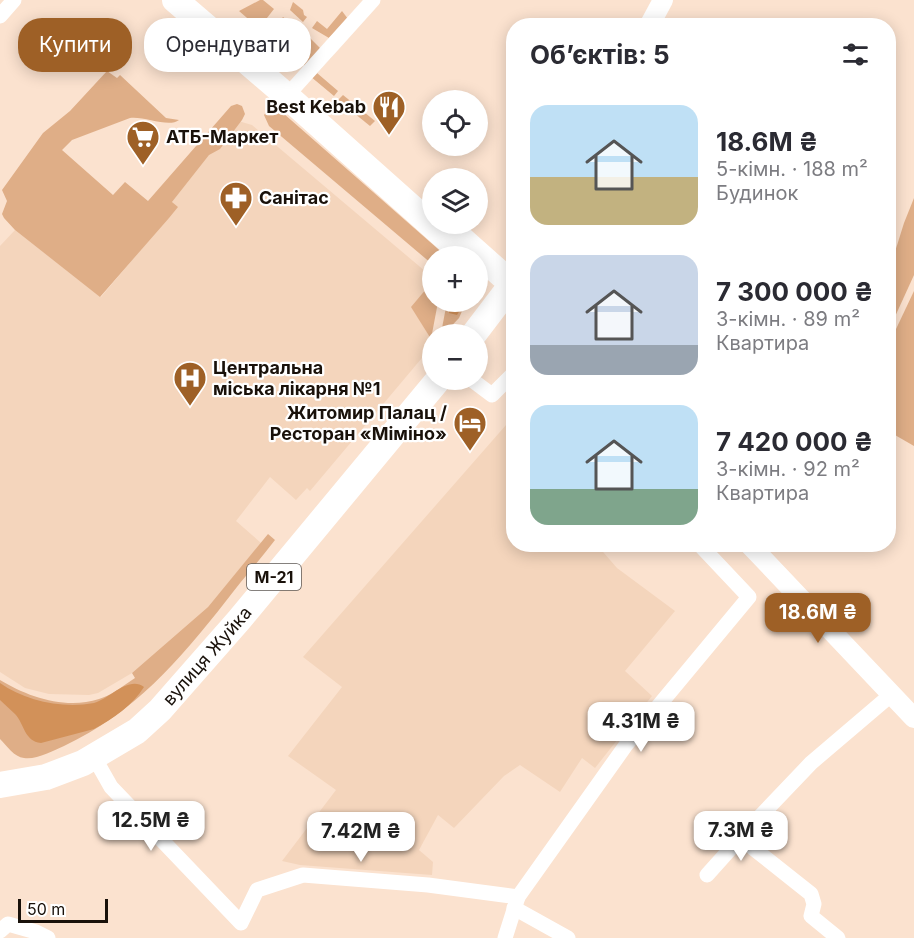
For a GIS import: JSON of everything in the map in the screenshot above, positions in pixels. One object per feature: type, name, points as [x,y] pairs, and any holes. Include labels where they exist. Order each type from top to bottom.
[{"type":"highway","points":[[175,0],[455,246]]},
{"type":"highway","points":[[187,0],[422,205]]},
{"type":"highway","points":[[453,234],[506,284]]},
{"type":"highway","points":[[488,273],[506,286]]},
{"type":"highway","points":[[482,324],[506,295]]},
{"type":"highway","name":"вулиця Жуйка","points":[[0,785],[46,777],[94,757],[137,731],[160,710],[253,603],[430,390]]},
{"type":"main road","points":[[653,18],[663,0]]},
{"type":"main road","points":[[757,552],[914,718]]},
{"type":"main road","points":[[769,552],[914,706]]},
{"type":"street","points":[[0,16],[14,0]]},
{"type":"street","points":[[292,90],[373,0]]},
{"type":"street","points":[[485,390],[492,395],[506,381]]},
{"type":"street","points":[[505,938],[516,902],[626,745],[749,597],[707,552]]},
{"type":"street","points":[[707,875],[811,763],[892,694]]},
{"type":"street","points":[[94,757],[111,787],[241,923],[257,890],[303,875],[428,885],[516,902],[568,938]]},
{"type":"street","points":[[750,828],[753,848],[811,894],[814,904],[812,916],[838,938]]},
{"type":"street","points":[[0,931],[8,924],[48,938]]},
{"type":"shaded area","points":[[260,0],[274,9],[267,18],[247,18],[239,11]]},
{"type":"shaded area","points":[[293,2],[303,10],[307,17],[299,18],[290,10]]},
{"type":"shaded area","points":[[342,11],[348,19],[329,38],[312,28],[317,21],[327,29]]},
{"type":"shaded area","points":[[311,39],[321,49],[311,60]]},
{"type":"shaded area","points":[[335,53],[317,73],[338,91],[334,96],[310,76]]},
{"type":"shaded area","points":[[108,72],[117,78],[120,75],[166,118],[179,120],[169,123],[130,118],[72,140],[62,150],[113,195],[125,182],[148,201],[231,106],[237,104],[242,106],[245,114],[220,149],[209,155],[172,202],[178,207],[100,297],[15,230],[2,214],[7,201],[2,190],[43,133],[70,111]]},
{"type":"shaded area","points":[[343,95],[375,121],[370,126],[338,100]]},
{"type":"shaded area","points":[[274,105],[435,246],[422,246],[422,256],[269,126],[264,115]]},
{"type":"shaded area","name":"Центральна міська лікарня №1","points":[[235,120],[252,125],[422,269],[422,294],[412,307],[422,324],[422,358],[310,491],[307,488],[296,500],[270,477],[236,521],[261,543],[208,607],[132,673],[98,693],[89,695],[49,694],[25,688],[0,672],[0,246],[15,230],[101,297],[177,207],[172,202]]},
{"type":"shaded area","points":[[914,198],[914,275],[896,314],[896,248]]},
{"type":"shaded area","points":[[914,291],[914,446],[896,436],[896,329]]},
{"type":"shaded area","points":[[422,294],[422,312],[436,312],[434,324],[422,325],[411,307]]},
{"type":"shaded area","points":[[445,312],[462,312],[453,324],[443,324]]},
{"type":"shaded area","points":[[506,425],[506,552],[603,552],[617,568],[675,611],[625,671],[652,696],[595,768],[582,758],[560,792],[520,765],[504,776],[454,828],[438,815],[419,850],[433,862],[432,875],[300,865],[282,861],[336,790],[288,756],[342,687],[303,657]]},
{"type":"shaded area","points":[[268,534],[275,540],[191,644],[154,684],[112,718],[64,746],[34,758],[17,756],[0,739],[0,680],[23,692],[61,702],[86,702],[113,693],[135,678],[132,673],[208,607]]},
{"type":"shaded area","points":[[0,683],[33,699],[70,705],[100,701],[132,684],[144,687],[122,711],[94,729],[41,743],[35,742],[28,736],[15,714],[0,700]]},
{"type":"place","name":"Best Kebab","points":[[389,136]]},
{"type":"place","name":"АТБ-Маркет","points":[[143,166]]},
{"type":"place","name":"Санітас","points":[[236,227]]},
{"type":"place","name":"Центральна міська лікарня №1","points":[[190,407]]},
{"type":"place","name":"Житомир Палац / Ресторан «Міміно»","points":[[470,452]]}]
